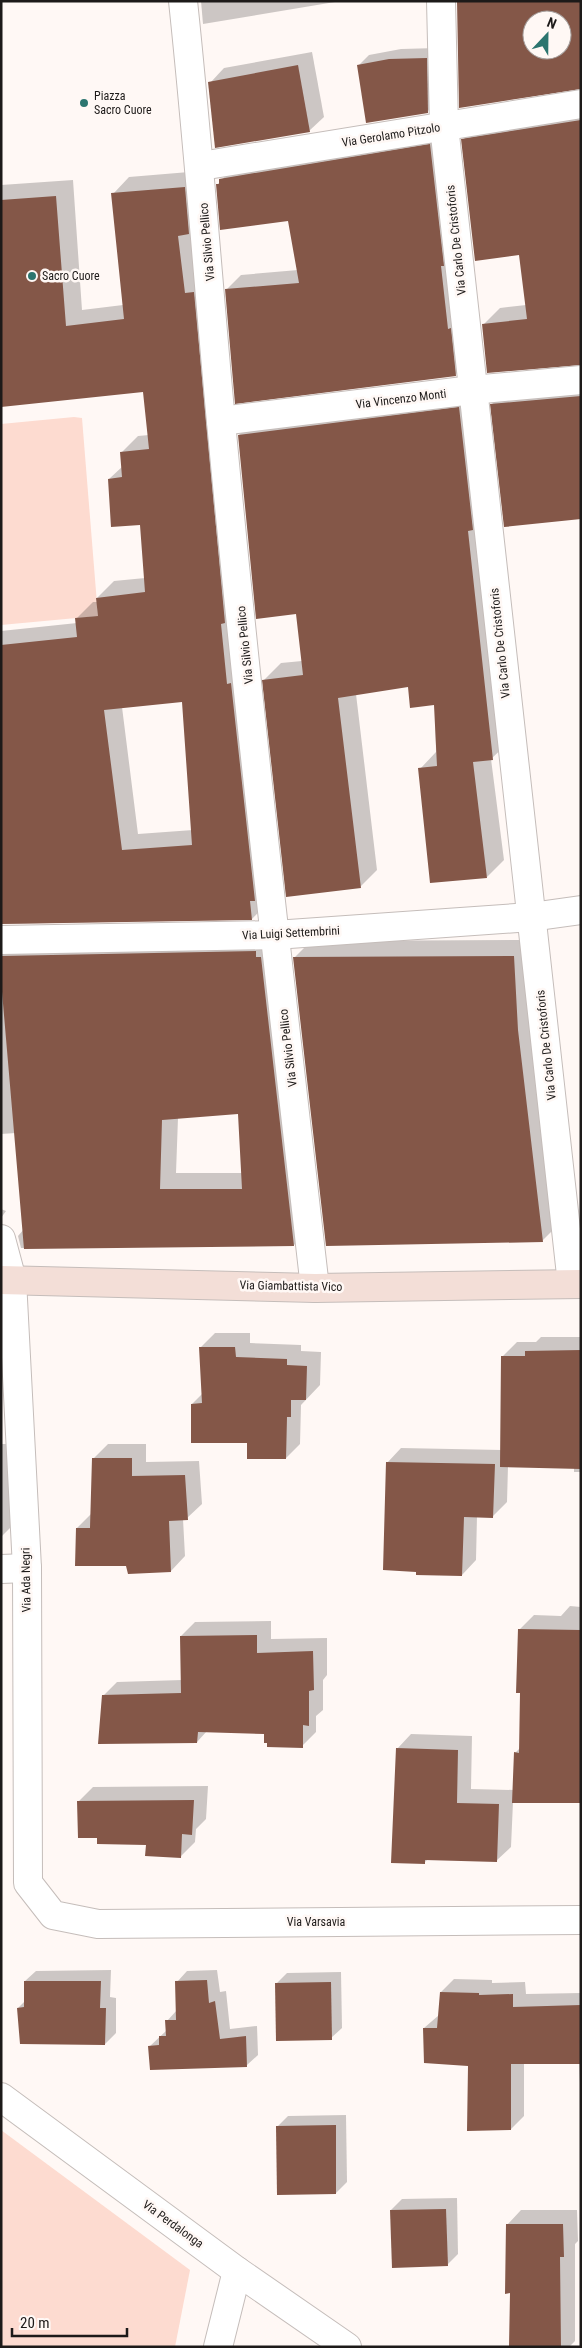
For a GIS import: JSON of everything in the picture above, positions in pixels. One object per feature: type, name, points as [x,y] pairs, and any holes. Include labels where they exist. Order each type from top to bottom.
[{"type":"street","name":"Via Silvio Pellico","points":[[184,1],[221,421],[275,935],[316,1288]]},
{"type":"street","name":"Via Carlo De Cristoforis","points":[[441,1],[444,126],[531,917],[576,1284]]},
{"type":"street","name":"Via Gerolamo Pitzolo","points":[[200,166],[581,104]]},
{"type":"street","name":"Via Vincenzo Monti","points":[[221,421],[472,390],[581,380]]},
{"type":"street","name":"Via Luigi Settembrini","points":[[1,940],[275,935],[531,917],[581,910]]},
{"type":"street","name":"Via Ada Negri","points":[[1,1239],[7,1280],[14,1569],[28,1883],[53,1914]]},
{"type":"street","name":"Via Giambattista Vico","points":[[7,1280],[316,1288],[576,1284]]},
{"type":"street","name":"Via Varsavia","points":[[53,1914],[98,1924],[581,1920]]},
{"type":"street","name":"Via Perdalonga","points":[[1,2097],[237,2271],[347,2347]]},
{"type":"street","points":[[218,2347],[237,2271]]},
{"type":"shaded area","points":[[74,417],[82,418],[98,616],[1,625],[1,424]]},
{"type":"shaded area","points":[[1,2130],[190,2270],[175,2347],[1,2347]]},
{"type":"building","points":[[457,1],[581,1],[581,89],[459,108]]},
{"type":"building","points":[[427,58],[428,113],[366,123],[357,65],[389,59]]},
{"type":"building","points":[[298,65],[310,132],[215,148],[208,82]]},
{"type":"building","points":[[581,120],[581,365],[487,373],[482,324],[527,319],[519,255],[475,261],[461,139]]},
{"type":"building","points":[[430,144],[444,266],[441,266],[448,329],[451,328],[456,376],[235,404],[225,289],[299,283],[288,221],[220,230],[216,184],[219,184],[219,179]]},
{"type":"building","points":[[185,187],[189,234],[178,236],[185,293],[194,292],[225,623],[221,624],[227,684],[231,683],[255,901],[250,901],[252,920],[1,924],[1,645],[77,637],[75,618],[98,616],[96,598],[145,592],[140,525],[111,527],[108,479],[122,477],[120,452],[149,449],[143,392],[1,407],[1,200],[56,196],[66,326],[124,319],[111,193]],"holes":[[[182,702],[192,845],[122,850],[104,710]]]},
{"type":"building","points":[[581,396],[581,519],[504,527],[490,404]]},
{"type":"building","points":[[459,407],[473,530],[468,531],[493,760],[473,762],[487,878],[430,883],[418,768],[437,766],[434,705],[410,708],[408,687],[338,698],[361,888],[286,897],[262,680],[303,675],[296,614],[256,619],[238,435]]},
{"type":"building","points":[[256,951],[256,957],[261,957],[294,1246],[24,1249],[1,980],[1,956]],"holes":[[[238,1114],[242,1189],[160,1189],[162,1120]]]},
{"type":"building","points":[[514,956],[518,1030],[543,1242],[326,1246],[293,957]]},
{"type":"building","points":[[199,1347],[235,1347],[236,1357],[287,1359],[287,1365],[307,1366],[306,1400],[291,1400],[291,1417],[287,1417],[286,1459],[247,1459],[247,1443],[191,1443],[191,1404],[202,1403]]},
{"type":"building","points":[[581,1350],[581,1469],[500,1467],[501,1356],[525,1356],[525,1351]]},
{"type":"building","points":[[92,1458],[132,1458],[132,1476],[185,1475],[188,1520],[169,1521],[171,1572],[128,1574],[126,1566],[75,1566],[76,1528],[90,1528]]},
{"type":"building","points":[[386,1462],[495,1464],[493,1518],[464,1517],[462,1576],[416,1575],[416,1572],[383,1570]]},
{"type":"building","points":[[518,1629],[581,1630],[581,1803],[512,1803],[514,1752],[519,1753],[520,1693],[516,1693]]},
{"type":"building","points":[[257,1635],[257,1653],[313,1651],[314,1690],[309,1691],[309,1726],[303,1725],[303,1748],[267,1747],[267,1743],[264,1743],[264,1734],[198,1732],[197,1743],[98,1744],[102,1695],[181,1693],[180,1636]]},
{"type":"building","points":[[396,1748],[458,1750],[457,1803],[499,1804],[497,1862],[425,1860],[425,1864],[391,1863]]},
{"type":"building","points":[[194,1800],[192,1835],[182,1834],[181,1858],[145,1856],[146,1845],[97,1844],[97,1838],[78,1838],[77,1801]]},
{"type":"building","points":[[207,1980],[209,2003],[215,2001],[220,2039],[246,2036],[247,2067],[150,2070],[148,2046],[159,2045],[159,2036],[166,2036],[165,2020],[176,2020],[175,1981]]},
{"type":"building","points":[[24,1981],[101,1981],[100,2008],[106,2008],[105,2045],[20,2044],[17,2008],[24,2007]]},
{"type":"building","points":[[331,1982],[332,2040],[276,2041],[275,1983]]},
{"type":"building","points":[[440,1992],[479,1993],[479,1995],[513,1994],[513,2007],[581,2005],[581,2064],[511,2064],[511,2130],[467,2131],[468,2066],[424,2063],[423,2028],[437,2028]]},
{"type":"building","points":[[336,2125],[336,2194],[277,2195],[276,2126]]},
{"type":"building","points":[[446,2209],[448,2266],[392,2268],[390,2210]]},
{"type":"building","points":[[506,2224],[563,2224],[564,2257],[560,2257],[561,2347],[509,2347],[510,2293],[505,2294]]},
{"type":"place","name":"Piazza Sacro Cuore","points":[[84,103]]},
{"type":"place","name":"Sacro Cuore","points":[[32,276]]}]
